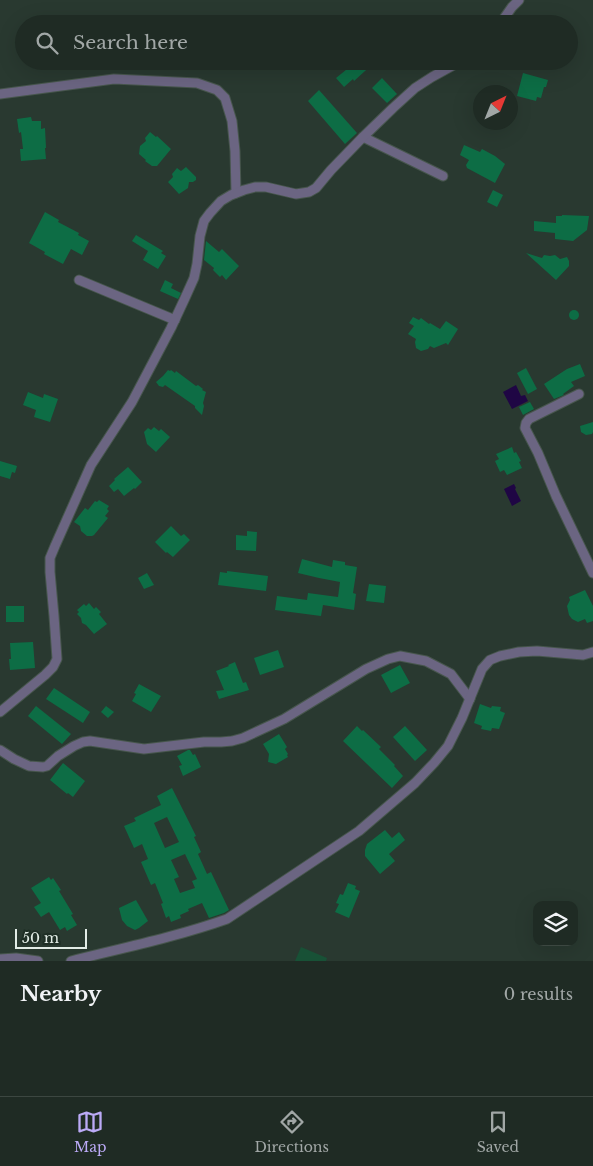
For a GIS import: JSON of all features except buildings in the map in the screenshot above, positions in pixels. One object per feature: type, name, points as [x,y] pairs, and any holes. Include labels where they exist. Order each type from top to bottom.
[{"type":"street","points":[[506,15],[519,0]]},
{"type":"street","points":[[0,712],[45,676],[57,659],[50,558],[91,465],[132,402],[175,320],[194,278],[204,221],[221,202],[236,193],[255,187],[266,187],[296,194],[309,192],[316,188],[331,170],[393,108],[415,88],[445,70]]},
{"type":"street","points":[[0,94],[114,79],[197,83],[217,90],[225,98],[232,121],[236,193]]},
{"type":"street","points":[[363,137],[443,176]]},
{"type":"street","points":[[79,280],[175,320]]},
{"type":"street","points":[[579,394],[529,420],[525,428],[593,573]]},
{"type":"street","points":[[71,961],[208,926],[227,919],[359,832],[415,783],[448,746],[482,669],[490,660],[519,652],[583,655],[593,652]]},
{"type":"street","points":[[0,750],[29,766],[44,767],[58,756],[83,742],[144,749],[204,742],[232,741],[243,738],[284,719],[366,669],[400,656],[426,661],[452,674],[470,698]]},
{"type":"street","points":[[0,959],[16,958],[38,961]]},
{"type":"green space","points":[[301,947],[327,958],[326,961],[295,961]]},
{"type":"shaded area","points":[[516,385],[521,396],[525,395],[528,401],[512,409],[503,392]]},
{"type":"shaded area","points":[[514,484],[521,501],[512,506],[504,489]]}]
